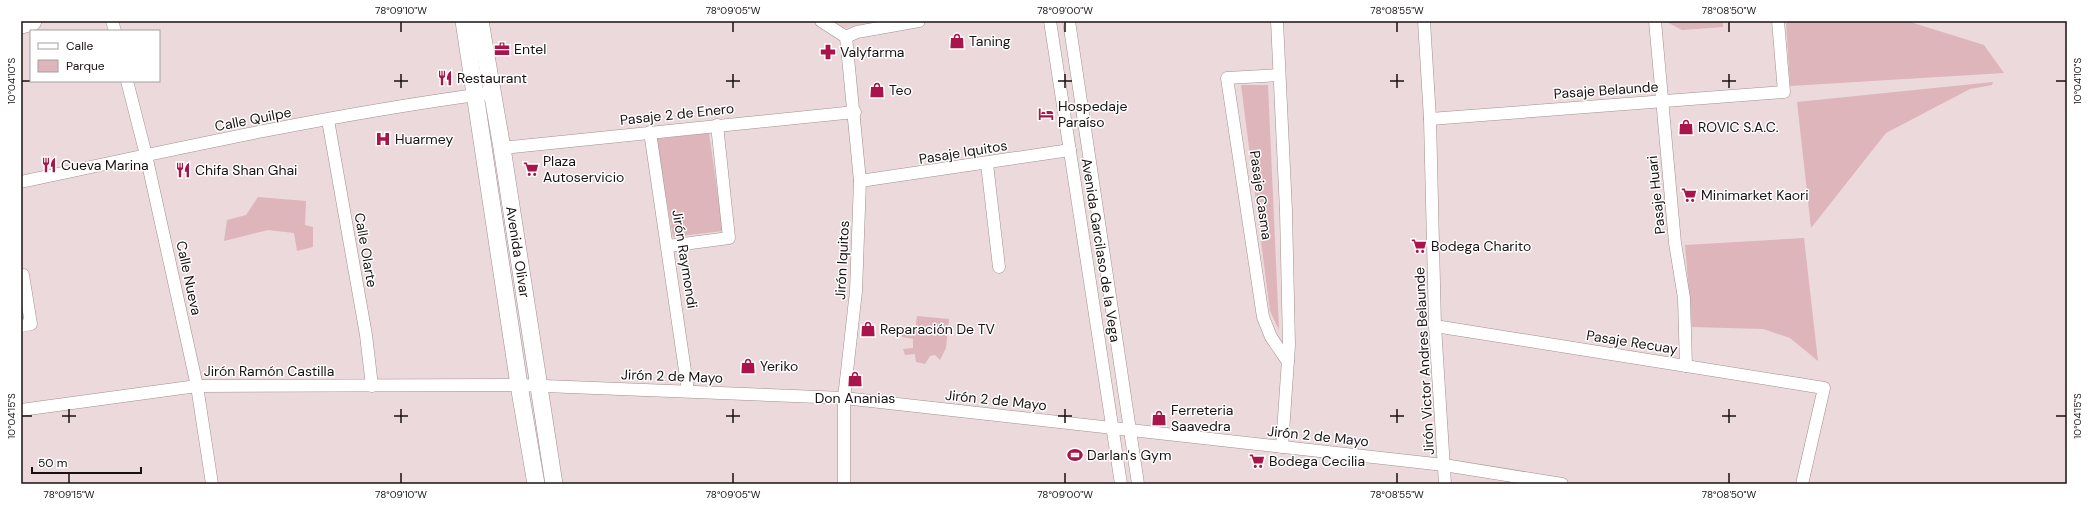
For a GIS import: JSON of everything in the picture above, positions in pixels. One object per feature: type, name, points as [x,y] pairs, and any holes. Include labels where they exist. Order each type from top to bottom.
[{"type":"main road","points":[[21,24],[32,21]]},
{"type":"street","name":"Avenida Olivar","points":[[464,21],[519,385],[536,484]]},
{"type":"street","name":"Avenida Olivar","points":[[480,21],[502,148],[554,484]]},
{"type":"street","points":[[821,21],[846,37],[857,32],[919,21]]},
{"type":"street","name":"Avenida Garcilaso de la Vega","points":[[1050,21],[1121,484]]},
{"type":"street","name":"Avenida Garcilaso de la Vega","points":[[1069,21],[1138,484]]},
{"type":"street","name":"Pasaje Casma","points":[[1277,21],[1286,211],[1288,362],[1282,447]]},
{"type":"street","name":"Jirón Victor Andres Belaunde","points":[[1424,21],[1430,119],[1435,326],[1445,484]]},
{"type":"street","name":"Pasaje Huari","points":[[1655,21],[1661,101],[1676,243],[1684,298],[1686,366]]},
{"type":"street","name":"Pasaje Belaunde","points":[[1430,119],[1784,92],[1778,21]]},
{"type":"street","name":"Jirón Iquitos","points":[[844,484],[844,398],[856,291],[860,181],[855,112],[846,37]]},
{"type":"street","name":"Pasaje Casma","points":[[1279,75],[1227,78],[1263,317],[1271,337],[1288,362]]},
{"type":"street","name":"Calle Nueva","points":[[127,82],[146,155],[197,386],[212,484]]},
{"type":"street","name":"Calle Quilpe","points":[[21,182],[146,155],[328,120],[492,93]]},
{"type":"street","name":"Pasaje 2 de Enero","points":[[502,148],[855,112]]},
{"type":"street","name":"Calle Olarte","points":[[328,120],[367,342],[372,386]]},
{"type":"street","points":[[668,246],[729,238],[717,125]]},
{"type":"street","name":"Jirón Raymondi","points":[[650,132],[668,246],[688,391]]},
{"type":"street","name":"Pasaje Iquitos","points":[[860,181],[987,164],[1070,150]]},
{"type":"street","points":[[987,164],[999,267]]},
{"type":"street","points":[[21,275],[23,275],[31,324],[21,326]]},
{"type":"street","name":"Pasaje Recuay","points":[[1435,326],[1824,388],[1802,484]]},
{"type":"street","name":"Jirón 2 de Mayo","points":[[519,385],[844,398],[1444,465],[1562,484]]},
{"type":"street","name":"Jirón Ramón Castilla","points":[[21,410],[197,386],[519,385]]},
{"type":"shaded area","points":[[824,21],[880,21],[835,30]]},
{"type":"green space","points":[[1665,21],[1723,21],[1723,27],[1682,30]]},
{"type":"green space","points":[[1786,21],[1907,21],[1984,45],[2004,73],[1790,86]]},
{"type":"green space","points":[[1993,82],[1992,85],[1970,89],[1886,133],[1811,228],[1797,102]]},
{"type":"green space","points":[[1241,85],[1268,85],[1279,330],[1270,311]]},
{"type":"green space","points":[[709,133],[723,231],[673,237],[656,139]]},
{"type":"green space","points":[[258,197],[306,201],[305,225],[313,227],[313,247],[297,251],[294,233],[268,230],[224,241],[227,220],[246,215]]},
{"type":"green space","points":[[1804,238],[1818,361],[1790,338],[1763,329],[1692,327],[1685,245]]},
{"type":"green space","points":[[917,316],[949,319],[946,348],[940,360],[935,355],[930,356],[925,364],[916,362],[915,354],[905,355],[903,349],[913,348],[913,339],[902,337],[900,330],[915,332]]},
{"type":"place","name":"Taning","points":[[957,41]]},
{"type":"place","name":"Entel","points":[[502,49]]},
{"type":"place","name":"Valyfarma","points":[[828,52]]},
{"type":"place","name":"Restaurant","points":[[445,78]]},
{"type":"place","name":"Teo","points":[[877,90]]},
{"type":"place","name":"Hospedaje Paraíso","points":[[1046,114]]},
{"type":"place","name":"ROVIC S.A.C.","points":[[1686,127]]},
{"type":"place","name":"Huarmey","points":[[383,139]]},
{"type":"place","name":"Cueva Marina","points":[[49,165]]},
{"type":"place","name":"Plaza Autoservicio","points":[[531,169]]},
{"type":"place","name":"Chifa Shan Ghai","points":[[183,170]]},
{"type":"place","name":"Minimarket Kaori","points":[[1689,195]]},
{"type":"place","name":"Bodega Charito","points":[[1419,246]]},
{"type":"place","name":"Reparación De TV","points":[[868,329]]},
{"type":"place","name":"Yeriko","points":[[748,366]]},
{"type":"place","name":"Don Ananias","points":[[855,379]]},
{"type":"place","name":"Ferreteria Saavedra","points":[[1159,418]]},
{"type":"place","name":"Darlan's Gym","points":[[1075,455]]},
{"type":"place","name":"Bodega Cecilia","points":[[1257,461]]}]
